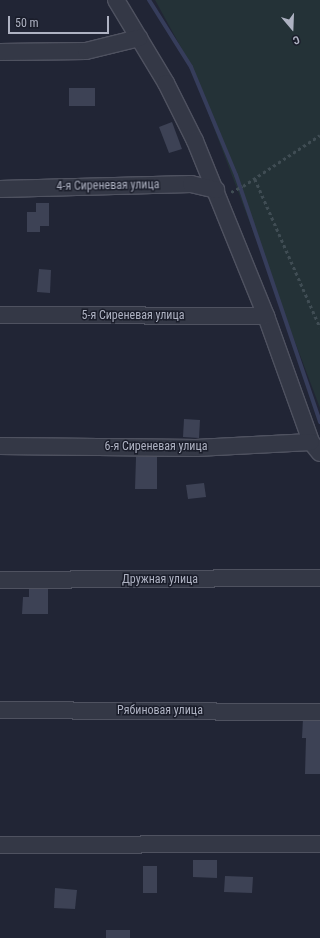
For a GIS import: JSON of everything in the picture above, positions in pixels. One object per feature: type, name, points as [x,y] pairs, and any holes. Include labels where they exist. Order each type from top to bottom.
[{"type":"street","points":[[116,0],[166,83],[195,141],[224,191],[266,316],[316,447]]},
{"type":"street","points":[[0,52],[86,51],[139,38]]},
{"type":"street","name":"4-я Сиреневая улица","points":[[0,189],[191,184],[224,191]]},
{"type":"street","name":"5-я Сиреневая улица","points":[[0,315],[266,316]]},
{"type":"street","name":"6-я Сиреневая улица","points":[[0,446],[196,448],[316,447]]},
{"type":"street","name":"Дружная улица","points":[[0,580],[320,578]]},
{"type":"street","name":"Рябиновая улица","points":[[0,710],[320,712]]},
{"type":"street","points":[[0,845],[320,844]]},
{"type":"path","points":[[224,191],[244,186],[320,135]]},
{"type":"path","points":[[255,179],[320,327]]},
{"type":"shaded area","points":[[155,0],[320,0],[320,408],[189,62]]},
{"type":"building","points":[[69,88],[95,88],[95,106],[69,106]]},
{"type":"building","points":[[172,122],[182,149],[169,153],[159,127]]},
{"type":"building","points":[[36,203],[49,203],[49,226],[40,226],[40,232],[27,232],[27,212],[36,212]]},
{"type":"building","points":[[39,269],[51,270],[50,293],[37,292]]},
{"type":"building","points":[[184,419],[200,420],[199,438],[183,437]]},
{"type":"building","points":[[136,457],[157,457],[157,489],[135,489]]},
{"type":"building","points":[[204,483],[206,497],[188,499],[186,485]]},
{"type":"building","points":[[29,589],[48,589],[48,614],[22,614],[23,597],[29,597]]},
{"type":"building","points":[[303,718],[320,719],[320,774],[305,774],[306,738],[302,738]]},
{"type":"building","points":[[193,860],[217,860],[217,878],[193,877]]},
{"type":"building","points":[[143,866],[157,866],[157,893],[143,893]]},
{"type":"building","points":[[225,876],[253,877],[252,893],[224,892]]},
{"type":"building","points":[[55,888],[77,890],[75,909],[54,908]]},
{"type":"building","points":[[106,930],[130,930],[130,938],[106,938]]},
{"type":"waterway","points":[[149,0],[191,67],[236,175],[320,422]]}]
